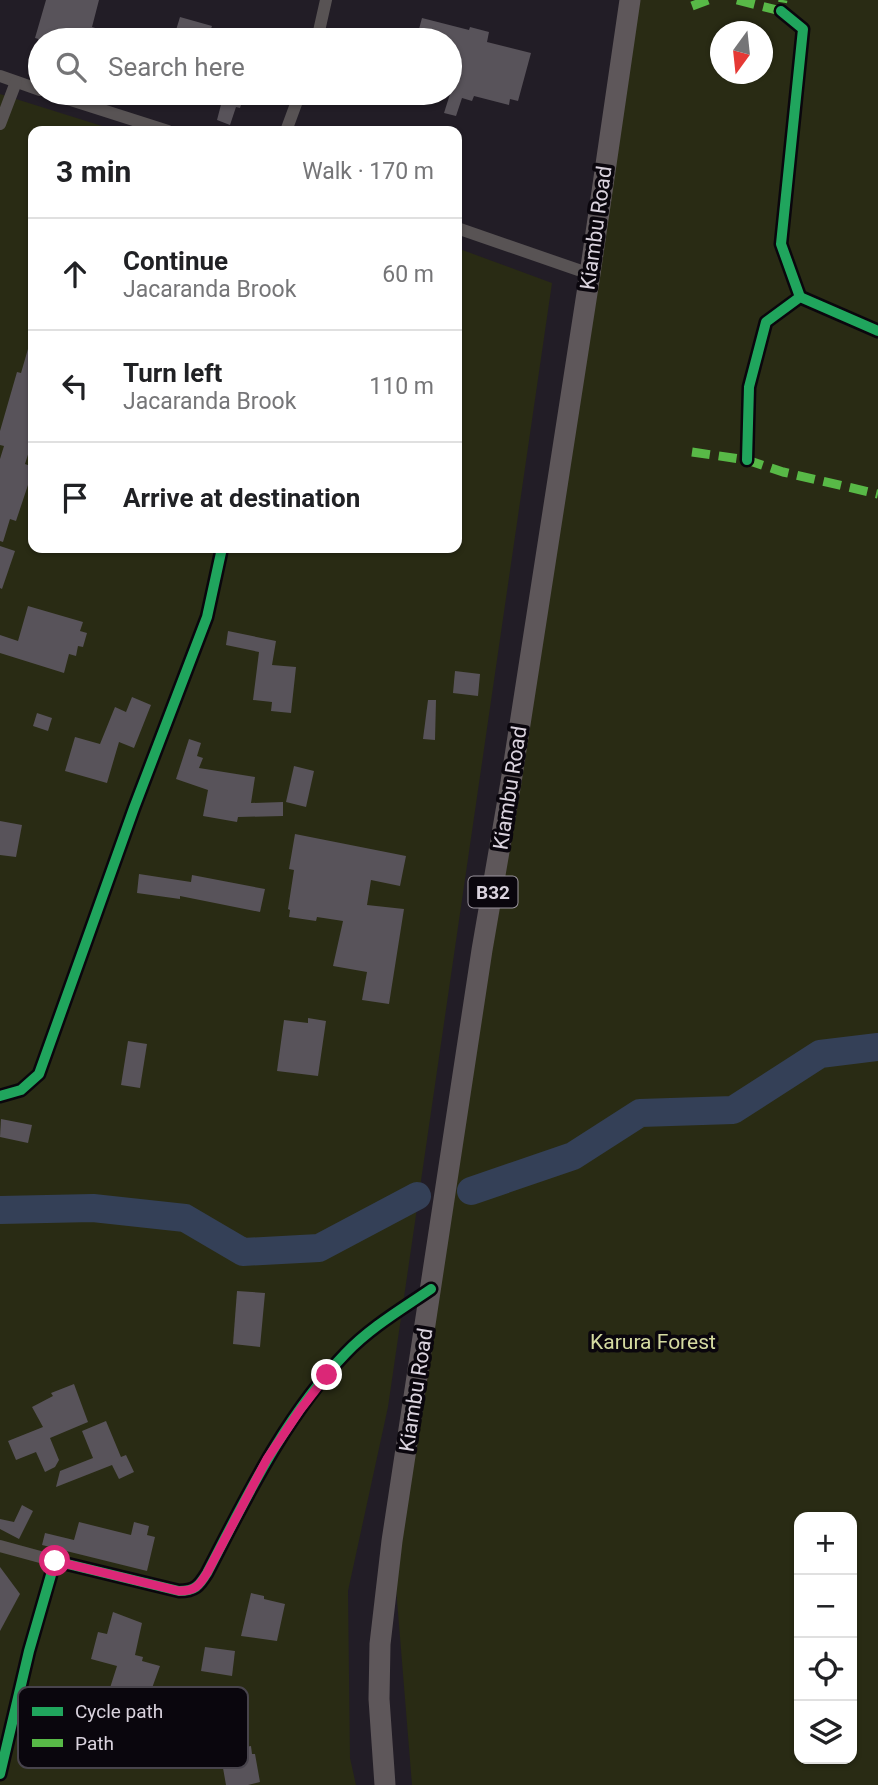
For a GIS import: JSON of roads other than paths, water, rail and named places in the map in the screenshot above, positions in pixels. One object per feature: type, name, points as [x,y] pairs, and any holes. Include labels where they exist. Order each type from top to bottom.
[{"type":"highway","name":"Kiambu Road","points":[[385,1785],[379,1699],[381,1632],[393,1541],[482,950],[512,782],[630,0]]},
{"type":"street","points":[[320,28],[326,0]]},
{"type":"street","points":[[0,76],[28,86]]},
{"type":"street","points":[[0,124],[16,82]]},
{"type":"street","points":[[87,105],[152,126]]},
{"type":"street","points":[[288,126],[296,105]]},
{"type":"street","points":[[462,230],[590,274]]},
{"type":"street","points":[[0,1096],[21,1090],[39,1074],[134,808],[207,617],[221,553]]},
{"type":"street","points":[[0,1546],[179,1591],[192,1591],[200,1585],[267,1459],[300,1410],[347,1353],[376,1326],[431,1289]]},
{"type":"street","points":[[21,1687],[55,1561]]},
{"type":"street","points":[[0,1774],[18,1698]]},
{"type":"waterway","points":[[471,1191],[573,1156],[640,1113],[733,1110],[820,1054],[878,1047]]},
{"type":"waterway","points":[[0,1210],[93,1208],[185,1218],[243,1252],[319,1248],[417,1196]]},
{"type":"park label","name":"Karura Forest","points":[[653,1342]]}]
